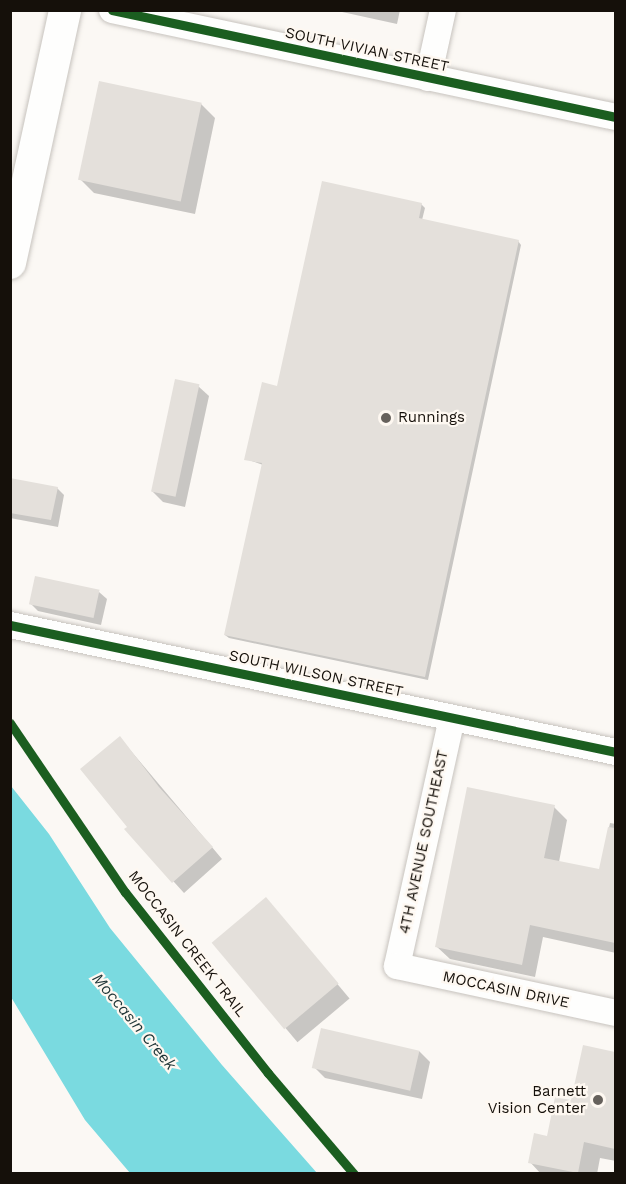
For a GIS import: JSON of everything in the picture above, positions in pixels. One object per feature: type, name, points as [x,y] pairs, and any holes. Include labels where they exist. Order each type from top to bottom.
[{"type":"street","points":[[10,263],[65,10]]},
{"type":"street","name":"SOUTH VIVIAN STREET","points":[[112,10],[615,117]]},
{"type":"street","points":[[428,78],[443,10]]},
{"type":"street","name":"SOUTH WILSON STREET","points":[[10,625],[615,752]]},
{"type":"street","name":"4TH AVENUE SOUTHEAST","points":[[397,966],[452,718]]},
{"type":"street","name":"MOCCASIN DRIVE","points":[[397,966],[615,1013]]},
{"type":"water","name":"Moccasin Creek","points":[[11,786],[49,834],[110,928],[222,1065],[317,1173],[130,1173],[85,1120],[11,997]]},
{"type":"building","points":[[99,81],[202,103],[181,202],[78,180]]},
{"type":"building","points":[[322,181],[422,203],[419,218],[519,240],[425,677],[224,635],[262,463],[244,460],[262,382],[277,386]]},
{"type":"building","points":[[175,379],[199,384],[176,497],[151,491]]},
{"type":"building","points":[[10,478],[58,487],[51,520],[10,513]]},
{"type":"building","points":[[35,576],[100,590],[94,618],[29,604]]},
{"type":"building","points":[[120,736],[159,787],[213,847],[172,883],[124,829],[127,827],[80,769]]},
{"type":"building","points":[[467,787],[555,805],[544,858],[599,869],[608,827],[615,828],[615,943],[530,925],[522,965],[435,947]]},
{"type":"building","points":[[266,897],[339,984],[284,1029],[212,943]]},
{"type":"building","points":[[321,1028],[419,1051],[410,1091],[312,1068]]},
{"type":"building","points":[[583,1045],[615,1052],[615,1149],[584,1142],[578,1173],[528,1163],[534,1133],[547,1136],[555,1097],[571,1100]]},
{"type":"cycle path","points":[[112,10],[616,117]]},
{"type":"cycle path","points":[[10,625],[616,752]]},
{"type":"cycle path","name":"MOCCASIN CREEK TRAIL","points":[[10,723],[125,892],[268,1073],[354,1174]]},
{"type":"place","name":"Runnings","points":[[386,418]]},
{"type":"place","name":"Barnett Vision Center","points":[[598,1100]]}]
